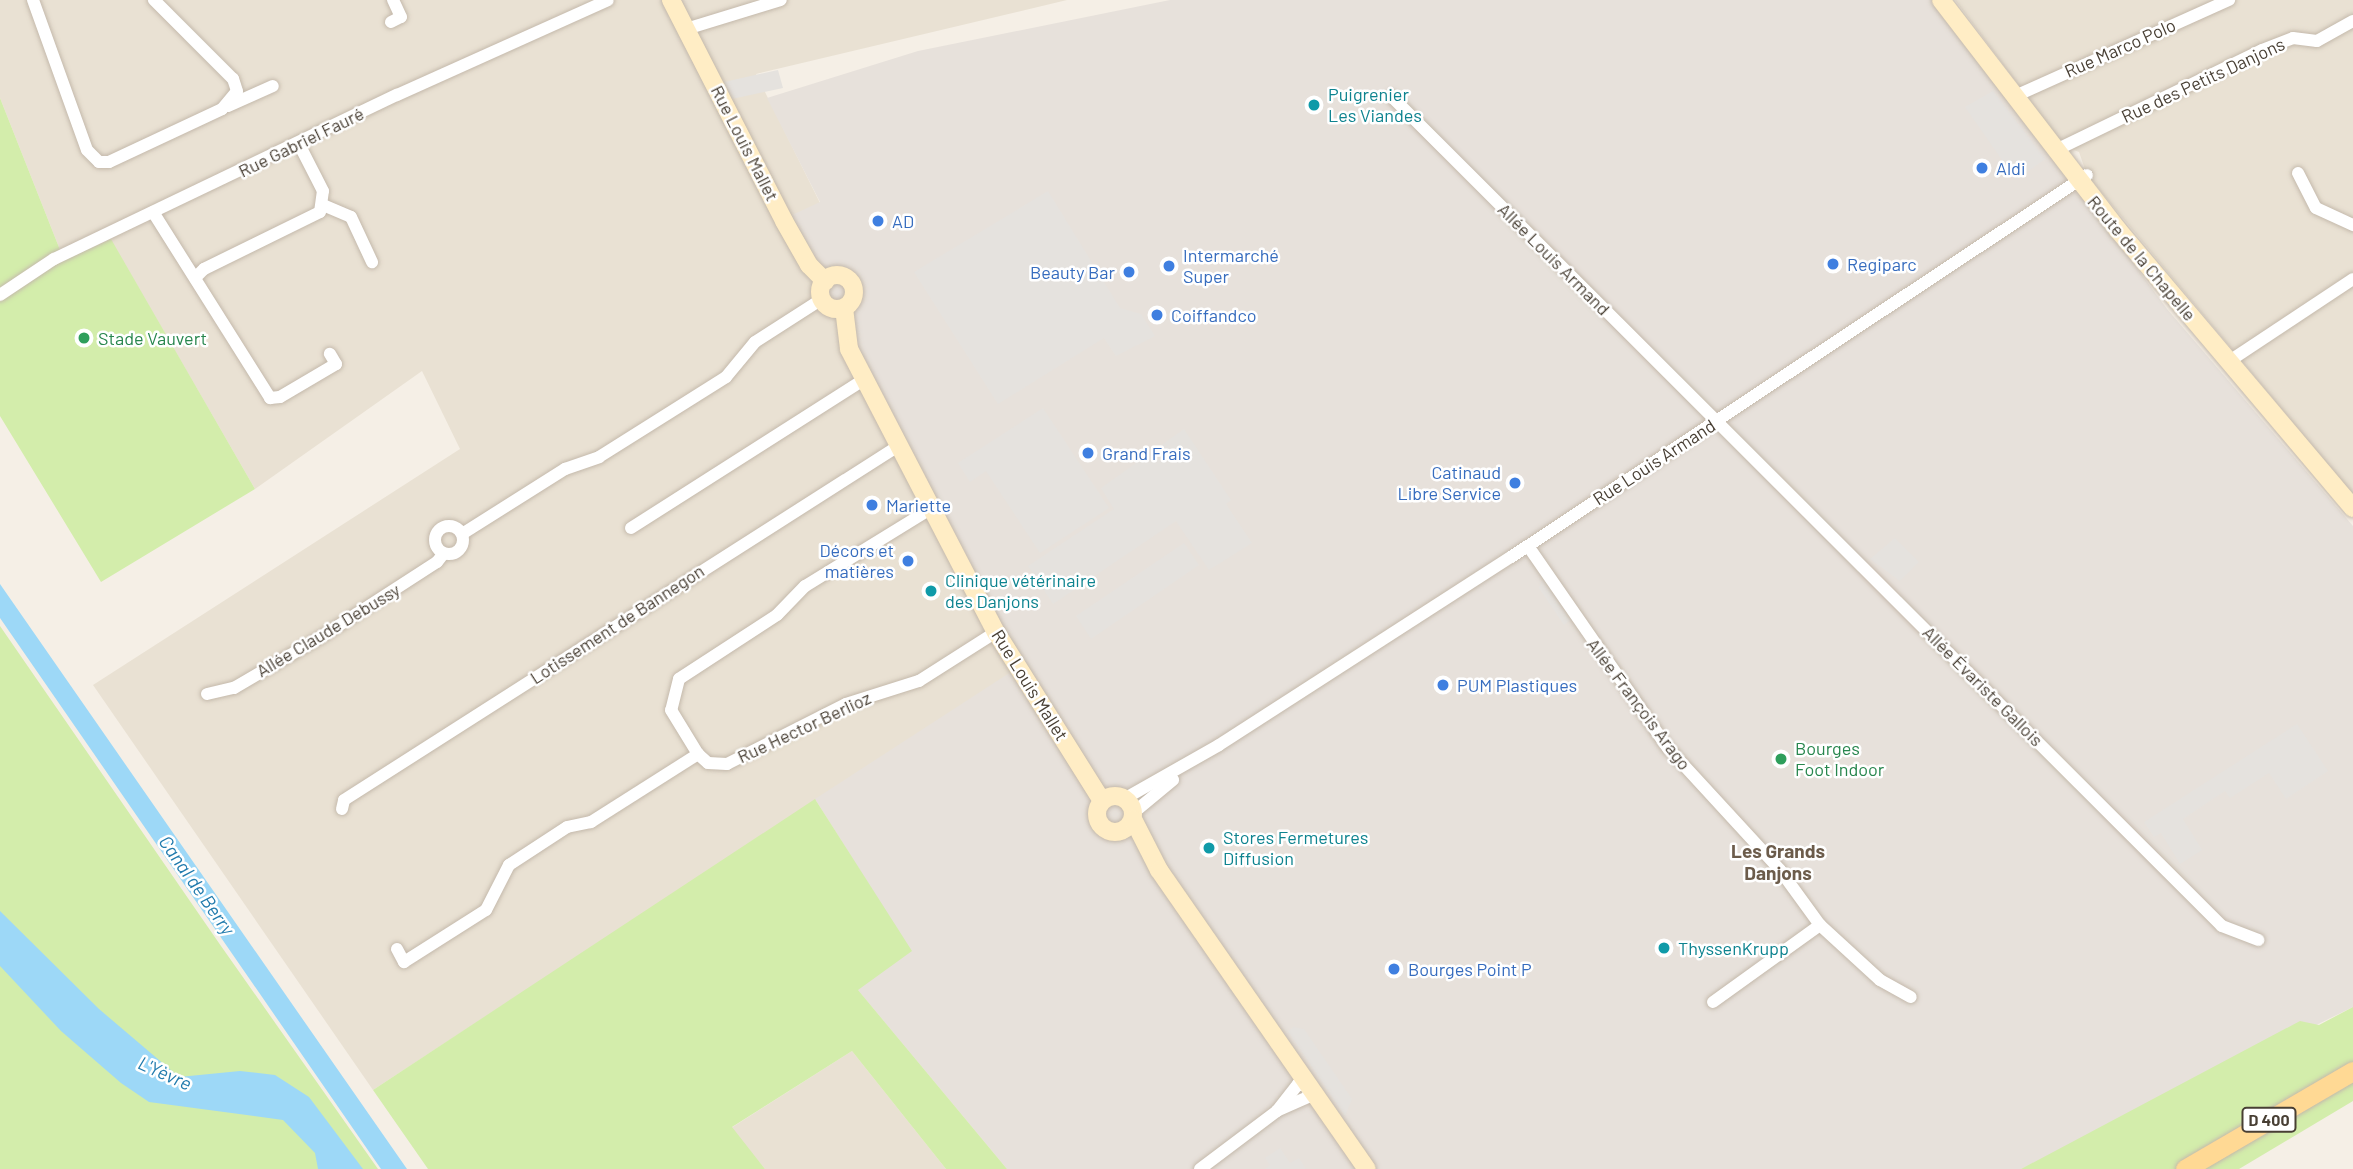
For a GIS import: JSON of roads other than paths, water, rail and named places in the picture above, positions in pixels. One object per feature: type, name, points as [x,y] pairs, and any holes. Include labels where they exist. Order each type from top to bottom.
[{"type":"main road","name":"Rue Louis Mallet","points":[[671,0],[831,308],[844,308]]},
{"type":"main road","name":"Route de la Chapelle","points":[[1941,0],[2058,148],[2353,508]]},
{"type":"main road","name":"Route de la Chapelle","points":[[1955,0],[2017,94]]},
{"type":"main road","name":"Rue Louis Mallet","points":[[823,290],[837,275],[849,281],[854,293],[844,308],[849,349],[996,632],[1102,802],[1097,812],[1100,823],[1109,831],[1128,816],[1159,870],[1359,1169]]},
{"type":"main road","name":"Route de la Chapelle","points":[[2232,359],[2353,495]]},
{"type":"main road","points":[[1102,802],[1113,796],[1128,816]]},
{"type":"main road","name":"D 400","points":[[2185,1169],[2353,1071]]},
{"type":"main road","name":"Rue Louis Mallet","points":[[1305,1089],[1367,1169]]},
{"type":"street","points":[[33,0],[91,157],[110,162],[273,86]]},
{"type":"street","points":[[154,0],[233,79],[237,92],[222,109]]},
{"type":"street","points":[[391,22],[401,17],[393,0]]},
{"type":"street","name":"Rue Gabriel Fauré","points":[[0,295],[54,259],[299,144],[397,94],[608,0]]},
{"type":"street","points":[[686,29],[781,0]]},
{"type":"street","name":"Rue Marco Polo","points":[[2017,94],[2229,0]]},
{"type":"street","name":"Rue des Petits Danjons","points":[[2058,148],[2262,50],[2293,38],[2316,41],[2353,21]]},
{"type":"street","name":"Allée Louis Armand","points":[[1392,97],[1717,421]]},
{"type":"street","points":[[195,278],[204,269],[312,219],[323,205],[323,191],[299,144]]},
{"type":"street","points":[[2298,173],[2316,208],[2353,225]]},
{"type":"street","name":"Rue Louis Armand","points":[[1128,816],[1219,745],[1528,546],[2083,178]]},
{"type":"street","points":[[323,205],[351,217],[372,262]]},
{"type":"street","points":[[153,212],[179,260],[195,278],[270,397],[280,397],[336,364],[330,354]]},
{"type":"street","points":[[2232,359],[2353,279]]},
{"type":"street","name":"Allée Claude Debussy","points":[[462,534],[565,469],[599,457],[726,377],[755,342],[823,290]]},
{"type":"street","points":[[631,528],[865,379]]},
{"type":"street","name":"Allée Évariste Gallois","points":[[1717,421],[2222,926],[2258,940]]},
{"type":"street","name":"Lotissement de Bannegon","points":[[342,809],[344,800],[900,445]]},
{"type":"street","points":[[397,949],[404,962],[486,910],[509,865],[567,827],[591,822],[698,754],[671,710],[679,679],[776,615],[806,586],[932,508]]},
{"type":"street","name":"Allée Claude Debussy","points":[[443,553],[435,546],[436,532],[447,525],[462,534]]},
{"type":"street","name":"Allée Claude Debussy","points":[[207,694],[234,688],[437,562],[443,553],[460,549],[462,534]]},
{"type":"street","name":"Allée François Arago","points":[[1528,546],[1668,748],[1759,846],[1820,925],[1880,980],[1911,996]]},
{"type":"street","name":"Rue Hector Berlioz","points":[[698,754],[708,763],[727,764],[862,697],[919,681],[996,632]]},
{"type":"street","points":[[1713,1002],[1820,925]]},
{"type":"street","points":[[1200,1169],[1305,1089]]},
{"type":"water","name":"Canal de Berry","points":[[0,584],[407,1169],[381,1169],[0,618]]},
{"type":"water","name":"L'Yèvre","points":[[0,911],[99,1009],[179,1077],[240,1071],[275,1075],[309,1097],[363,1169],[318,1169],[315,1153],[283,1120],[149,1102],[121,1083],[61,1031],[0,966]]},
{"type":"place","name":"Puigrenier Les Viandes","points":[[1314,105]]},
{"type":"place","name":"Aldi","points":[[1982,168]]},
{"type":"place","name":"AD","points":[[878,221]]},
{"type":"place","name":"Regiparc","points":[[1833,264]]},
{"type":"place","name":"Intermarché Super","points":[[1169,266]]},
{"type":"place","name":"Beauty Bar","points":[[1129,272]]},
{"type":"place","name":"Coiffandco","points":[[1157,315]]},
{"type":"place","name":"Stade Vauvert","points":[[84,338]]},
{"type":"place","name":"Grand Frais","points":[[1088,453]]},
{"type":"place","name":"Catinaud Libre Service","points":[[1515,483]]},
{"type":"place","name":"Mariette","points":[[872,505]]},
{"type":"place","name":"Décors et matières","points":[[908,561]]},
{"type":"place","name":"Clinique vétérinaire des Danjons","points":[[931,591]]},
{"type":"place","name":"PUM Plastiques","points":[[1443,685]]},
{"type":"place","name":"Bourges Foot Indoor","points":[[1781,759]]},
{"type":"place","name":"Stores Fermetures Diffusion","points":[[1209,848]]},
{"type":"place","name":"ThyssenKrupp","points":[[1664,948]]},
{"type":"place","name":"Bourges Point P","points":[[1394,969]]},
{"type":"district","name":"Les Grands Danjons","points":[[1778,862]]}]
